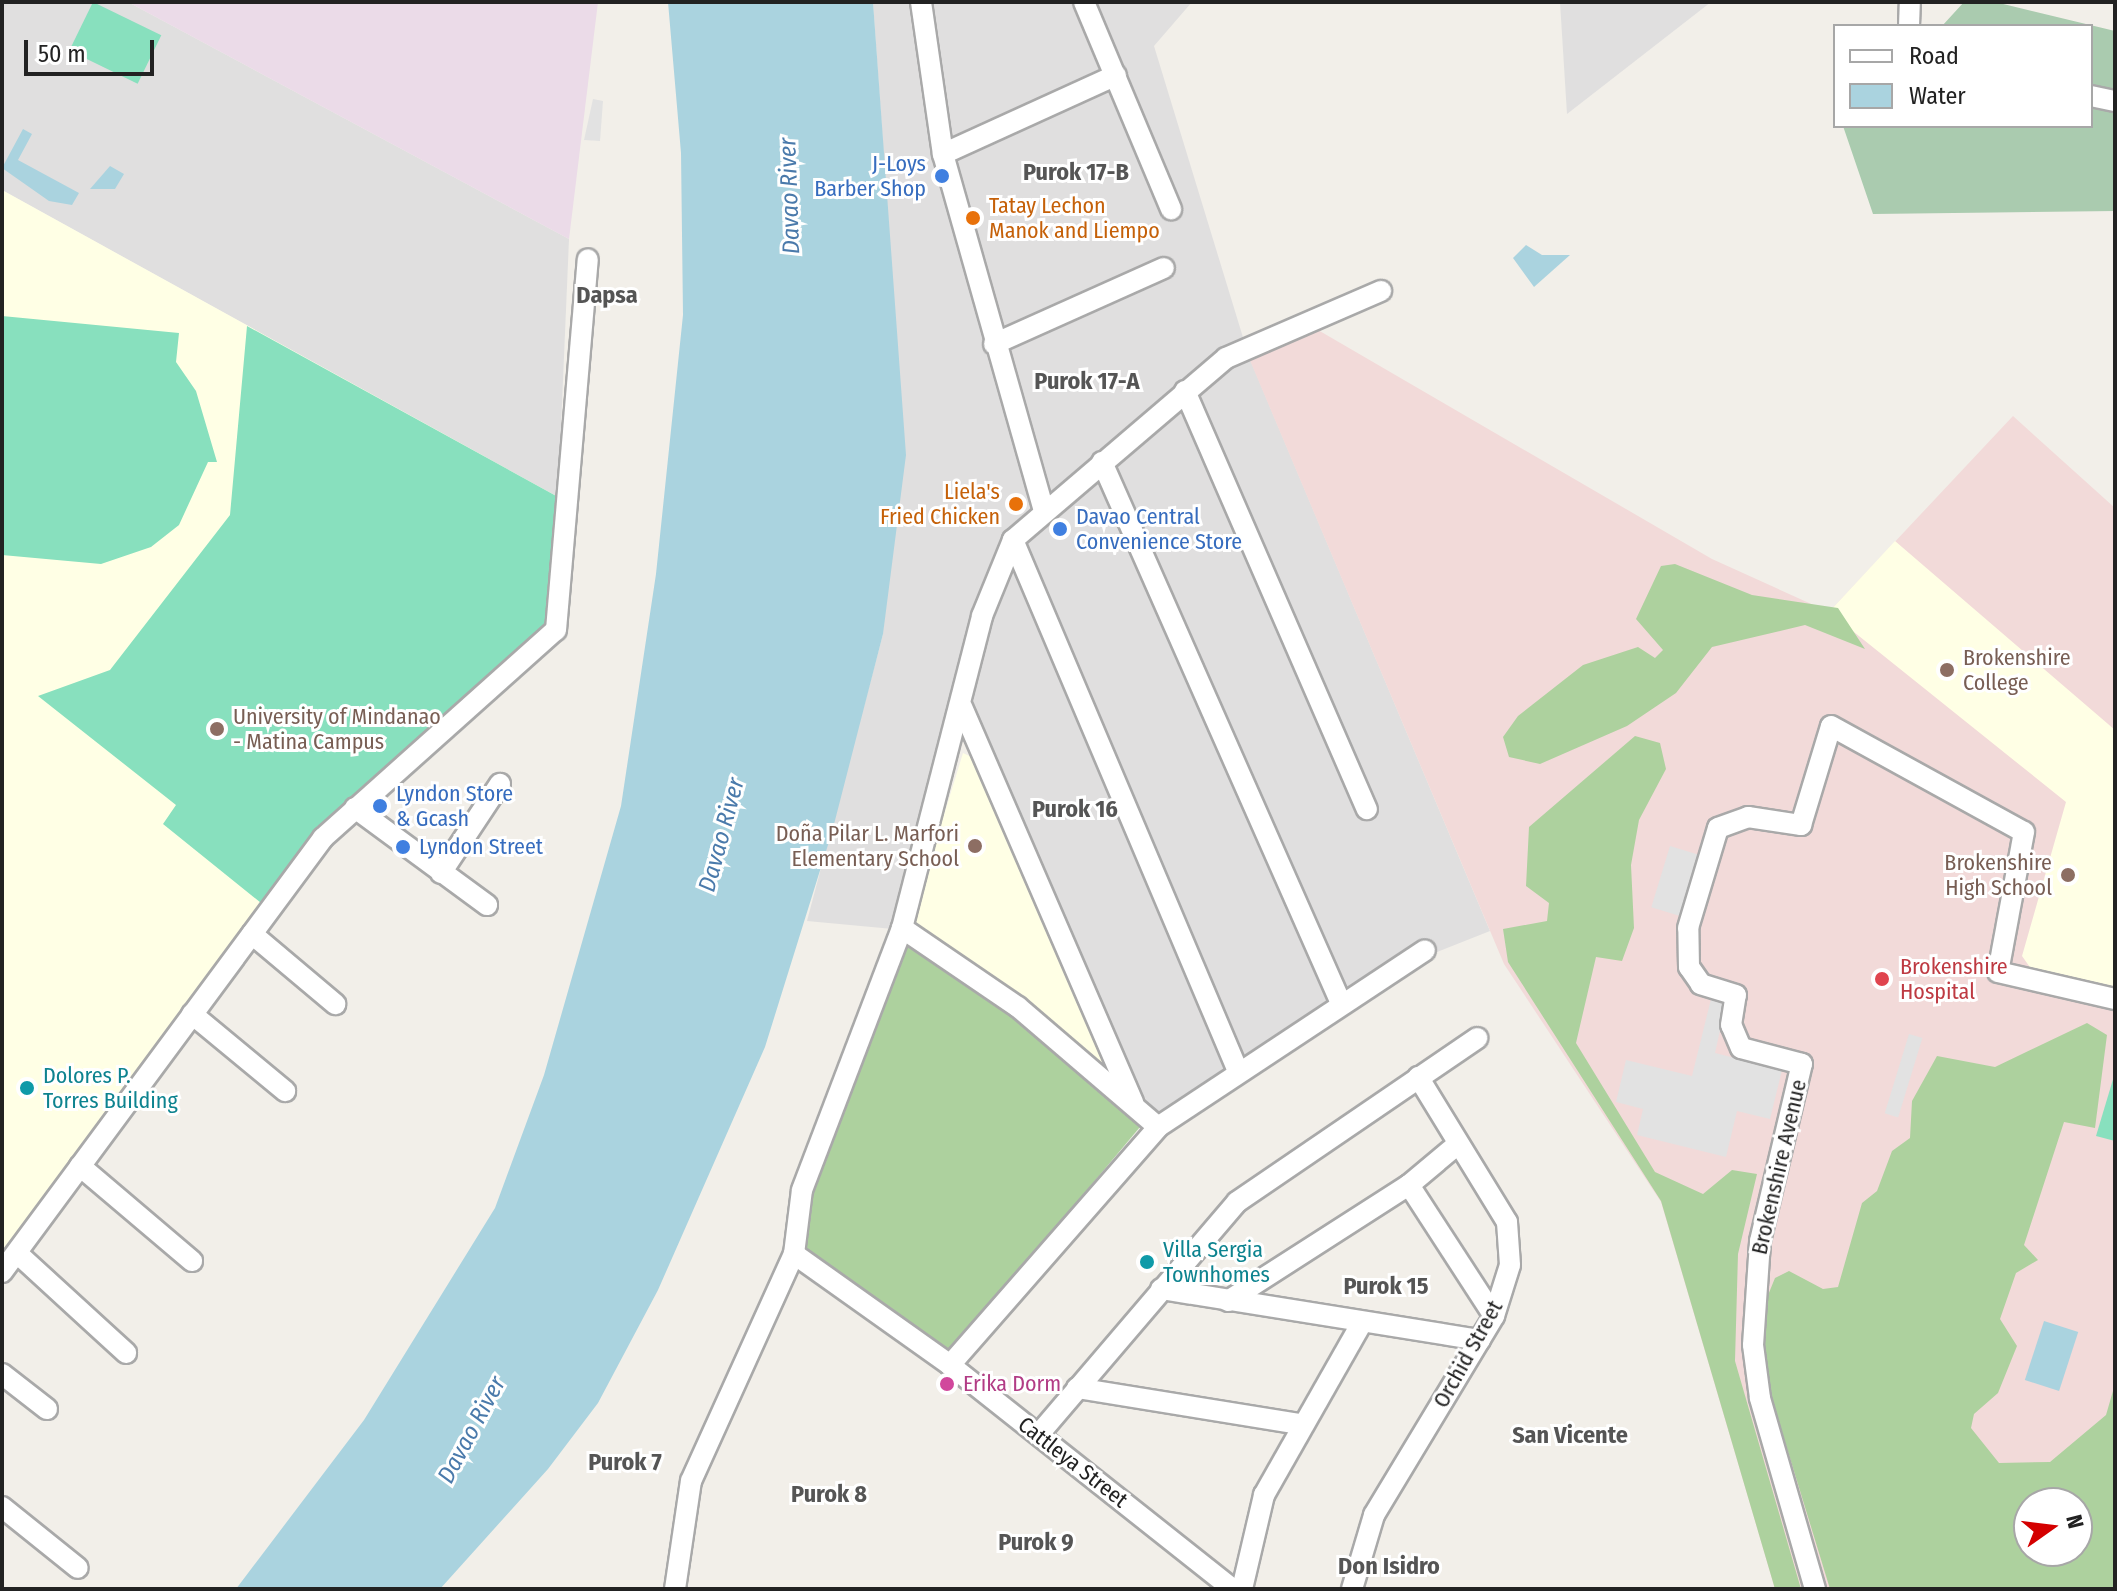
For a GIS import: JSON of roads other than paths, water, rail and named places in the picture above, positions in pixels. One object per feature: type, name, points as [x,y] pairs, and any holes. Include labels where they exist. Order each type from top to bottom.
[{"type":"street","points":[[921,2],[943,154],[994,344],[1043,507]]},
{"type":"street","points":[[1084,2],[1171,209]]},
{"type":"street","points":[[1909,24],[1910,2]]},
{"type":"street","points":[[943,154],[1116,75]]},
{"type":"street","points":[[2093,96],[2115,101]]},
{"type":"street","points":[[2,1272],[323,838],[556,630],[588,259]]},
{"type":"street","points":[[994,344],[1164,268]]},
{"type":"street","points":[[675,1589],[691,1481],[794,1254],[802,1190],[902,928],[962,707],[982,616],[1013,540],[1043,507],[1102,462],[1185,391],[1254,343],[1381,291]]},
{"type":"street","points":[[1185,391],[1367,809]]},
{"type":"street","points":[[1102,462],[1341,1003]]},
{"type":"street","points":[[1013,540],[1238,1071]]},
{"type":"street","points":[[962,707],[1133,1103]]},
{"type":"street","name":"Brokenshire Avenue","points":[[1815,1589],[1760,1398],[1753,1345],[1760,1241],[1802,1064],[1741,1048],[1731,1025],[1736,995],[1701,984],[1685,950],[1714,835],[1738,817],[1801,825],[1831,726],[2024,832],[1998,972],[2115,999]]},
{"type":"street","points":[[441,873],[500,784]]},
{"type":"street","points":[[355,808],[487,905]]},
{"type":"street","points":[[902,928],[947,952],[1133,1103],[1158,1127]]},
{"type":"street","points":[[252,934],[335,1004]]},
{"type":"street","points":[[950,1365],[1158,1127],[1238,1071],[1425,950]]},
{"type":"street","points":[[192,1014],[285,1091]]},
{"type":"street","points":[[1039,1434],[1237,1202],[1477,1038]]},
{"type":"street","name":"Orchid Street","points":[[1352,1589],[1374,1515],[1494,1316],[1511,1234],[1418,1077]]},
{"type":"street","points":[[1228,1301],[1409,1185],[1458,1144]]},
{"type":"street","points":[[80,1166],[192,1261]]},
{"type":"street","points":[[1409,1185],[1494,1316]]},
{"type":"street","points":[[17,1253],[126,1353]]},
{"type":"street","name":"Cattleya Street","points":[[794,1254],[950,1365],[1233,1589]]},
{"type":"street","points":[[1161,1289],[1361,1324],[1480,1340]]},
{"type":"street","points":[[1242,1589],[1264,1495],[1300,1424],[1361,1324]]},
{"type":"street","points":[[2,1374],[47,1409]]},
{"type":"street","points":[[1077,1388],[1300,1424]]},
{"type":"street","points":[[2,1507],[78,1568]]},
{"type":"water","name":"Davao River","points":[[668,2],[873,2],[906,455],[883,634],[832,832],[765,1047],[658,1290],[598,1403],[548,1469],[440,1589],[236,1589],[364,1420],[495,1208],[544,1075],[621,806],[656,574],[683,315],[681,153]]},
{"type":"water","points":[[23,129],[32,134],[18,160],[79,193],[72,205],[49,201],[2,168]]},
{"type":"water","points":[[110,166],[124,174],[115,189],[90,189]]},
{"type":"water","points":[[1526,245],[1542,255],[1570,255],[1534,287],[1513,258]]},
{"type":"water","points":[[2044,1321],[2078,1332],[2059,1391],[2025,1380]]},
{"type":"place","name":"J-Loys Barber Shop","points":[[942,176]]},
{"type":"place","name":"Tatay Lechon Manok and Liempo","points":[[973,218]]},
{"type":"place","name":"Liela's Fried Chicken","points":[[1016,504]]},
{"type":"place","name":"Davao Central Convenience Store","points":[[1060,529]]},
{"type":"place","name":"Brokenshire College","points":[[1947,670]]},
{"type":"place","name":"University of Mindanao - Matina Campus","points":[[217,729]]},
{"type":"place","name":"Lyndon Store & Gcash","points":[[380,806]]},
{"type":"place","name":"Doña Pilar L. Marfori Elementary School","points":[[975,846]]},
{"type":"place","name":"Lyndon Street","points":[[403,847]]},
{"type":"place","name":"Brokenshire High School","points":[[2068,875]]},
{"type":"place","name":"Brokenshire Hospital","points":[[1882,979]]},
{"type":"place","name":"Dolores P. Torres Building","points":[[27,1088]]},
{"type":"place","name":"Villa Sergia Townhomes","points":[[1147,1262]]},
{"type":"place","name":"Erika Dorm","points":[[947,1384]]},
{"type":"district","name":"Purok 17-B","points":[[1076,173]]},
{"type":"district","name":"Dapsa","points":[[607,296]]},
{"type":"district","name":"Purok 17-A","points":[[1087,382]]},
{"type":"district","name":"Purok 16","points":[[1075,810]]},
{"type":"district","name":"Purok 15","points":[[1386,1287]]},
{"type":"district","name":"San Vicente","points":[[1570,1436]]},
{"type":"district","name":"Purok 7","points":[[625,1463]]},
{"type":"district","name":"Purok 8","points":[[829,1495]]},
{"type":"district","name":"Purok 9","points":[[1036,1543]]},
{"type":"district","name":"Don Isidro","points":[[1389,1567]]}]
